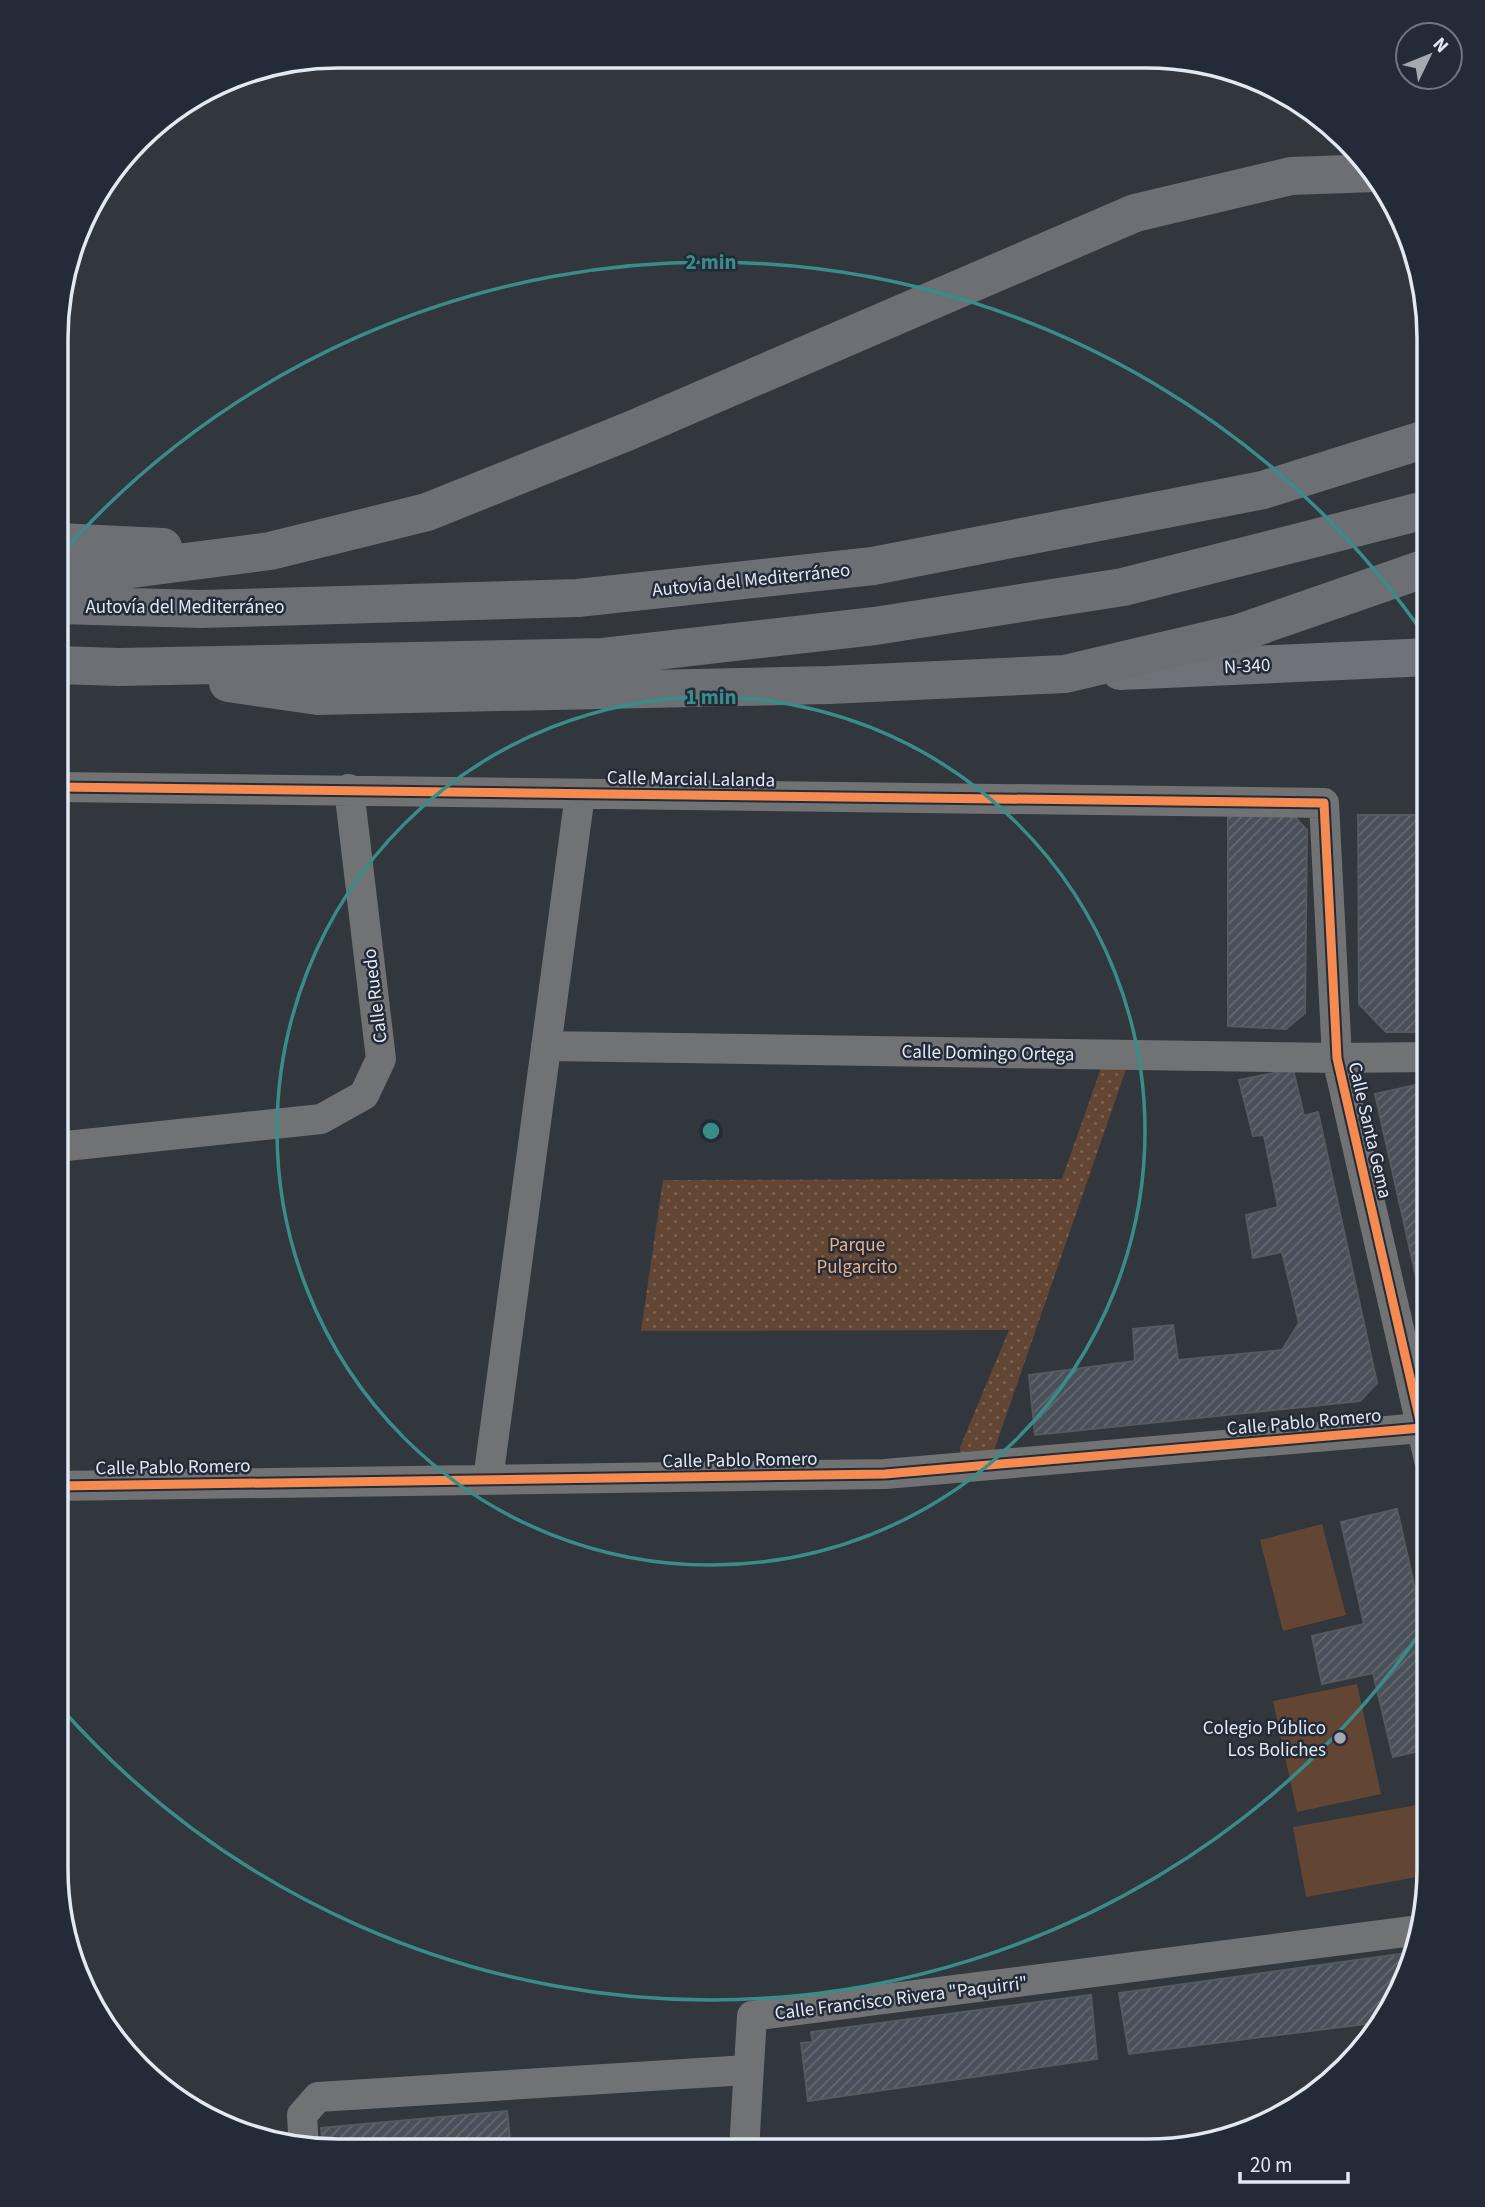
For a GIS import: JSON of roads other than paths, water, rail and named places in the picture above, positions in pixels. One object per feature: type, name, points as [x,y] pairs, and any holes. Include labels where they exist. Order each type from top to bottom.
[{"type":"highway","points":[[68,572],[101,573],[270,551],[427,512],[629,431],[1135,213],[1291,176],[1361,174]]},
{"type":"highway","name":"Autovía del Mediterráneo","points":[[68,605],[201,609],[578,598],[873,566],[1263,490],[1417,442]]},
{"type":"highway","points":[[68,665],[119,667],[603,657],[875,626],[1123,587],[1417,512]]},
{"type":"highway","points":[[68,542],[270,551]]},
{"type":"highway","points":[[119,667],[318,696],[829,685],[1065,674],[1240,633],[1417,570]]},
{"type":"main road","name":"N-340","points":[[1065,674],[1417,658]]},
{"type":"street","name":"Calle Marcial Lalanda","points":[[68,787],[1324,803]]},
{"type":"street","name":"Calle Ruedo","points":[[68,1146],[321,1119],[364,1095],[382,1059],[349,789]]},
{"type":"street","points":[[488,1480],[580,794]]},
{"type":"street","name":"Calle Santa Gema","points":[[1324,803],[1337,1058],[1417,1410]]},
{"type":"street","name":"Calle Domingo Ortega","points":[[546,1046],[1417,1057]]},
{"type":"street","name":"Calle Pablo Romero","points":[[68,1486],[885,1475],[1417,1428]]},
{"type":"street","name":"Calle Francisco Rivera \"Paquirri\"","points":[[747,2070],[752,2017],[1410,1931]]},
{"type":"street","points":[[303,2136],[302,2115],[318,2097],[747,2070],[744,2139]]},
{"type":"place","name":"Colegio Público Los Boliches","points":[[1340,1738]]},
{"type":"park label","name":"Parque Pulgarcito","points":[[857,1255]]}]
